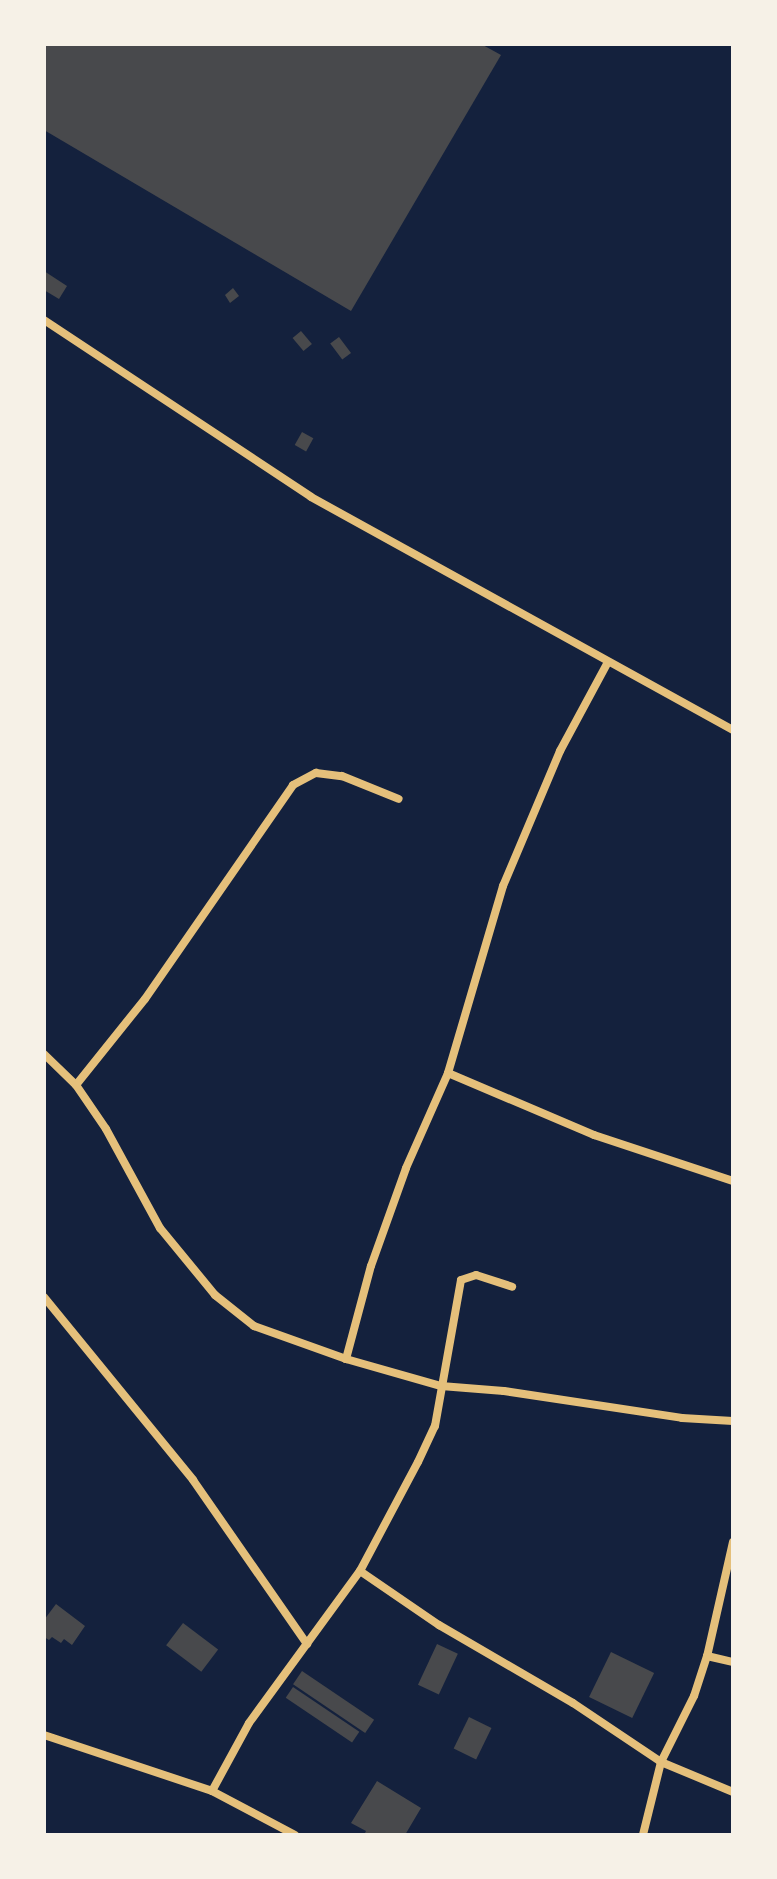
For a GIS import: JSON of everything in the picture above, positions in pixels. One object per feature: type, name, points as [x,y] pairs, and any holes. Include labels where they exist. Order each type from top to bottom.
[{"type":"street","points":[[44,320],[311,497],[733,730]]},
{"type":"street","points":[[346,1359],[376,1252],[406,1168],[448,1073],[503,886],[560,751],[608,662]]},
{"type":"street","points":[[76,1085],[145,999],[293,785],[316,773],[342,776],[399,799]]},
{"type":"street","points":[[44,1054],[76,1085],[106,1129],[160,1228],[215,1295],[254,1326],[346,1359],[441,1386],[504,1391],[682,1418],[733,1421]]},
{"type":"street","points":[[448,1073],[594,1135],[733,1181]]},
{"type":"street","points":[[212,1791],[249,1723],[360,1571],[435,1426],[461,1280],[476,1275],[512,1287]]},
{"type":"street","points":[[44,1297],[193,1480],[307,1644]]},
{"type":"street","points":[[643,1835],[661,1762],[694,1696],[707,1656],[733,1542]]},
{"type":"street","points":[[360,1571],[439,1625],[573,1703],[661,1762],[733,1792]]},
{"type":"street","points":[[707,1656],[733,1662]]},
{"type":"street","points":[[44,1735],[212,1791],[295,1835]]},
{"type":"building","points":[[44,44],[481,44],[501,55],[351,311],[44,130]]},
{"type":"building","points":[[44,271],[67,286],[59,299],[44,290]]},
{"type":"building","points":[[233,288],[239,296],[230,303],[225,295]]},
{"type":"building","points":[[301,331],[312,344],[304,351],[293,338]]},
{"type":"building","points":[[339,337],[351,353],[342,360],[330,344]]},
{"type":"building","points":[[302,432],[313,438],[306,451],[295,445]]},
{"type":"building","points":[[56,1604],[85,1626],[72,1645],[64,1639],[61,1643],[52,1637],[49,1640],[44,1637],[44,1620]]},
{"type":"building","points":[[183,1623],[218,1649],[201,1672],[166,1645]]},
{"type":"building","points":[[437,1644],[458,1654],[439,1695],[418,1685]]},
{"type":"building","points":[[611,1652],[654,1673],[632,1718],[589,1697]]},
{"type":"building","points":[[302,1671],[374,1720],[365,1733],[293,1684]]},
{"type":"building","points":[[293,1687],[359,1732],[352,1743],[286,1698]]},
{"type":"building","points":[[469,1717],[491,1728],[476,1759],[454,1748]]},
{"type":"building","points":[[377,1781],[421,1808],[405,1835],[364,1835],[366,1831],[351,1823]]}]
